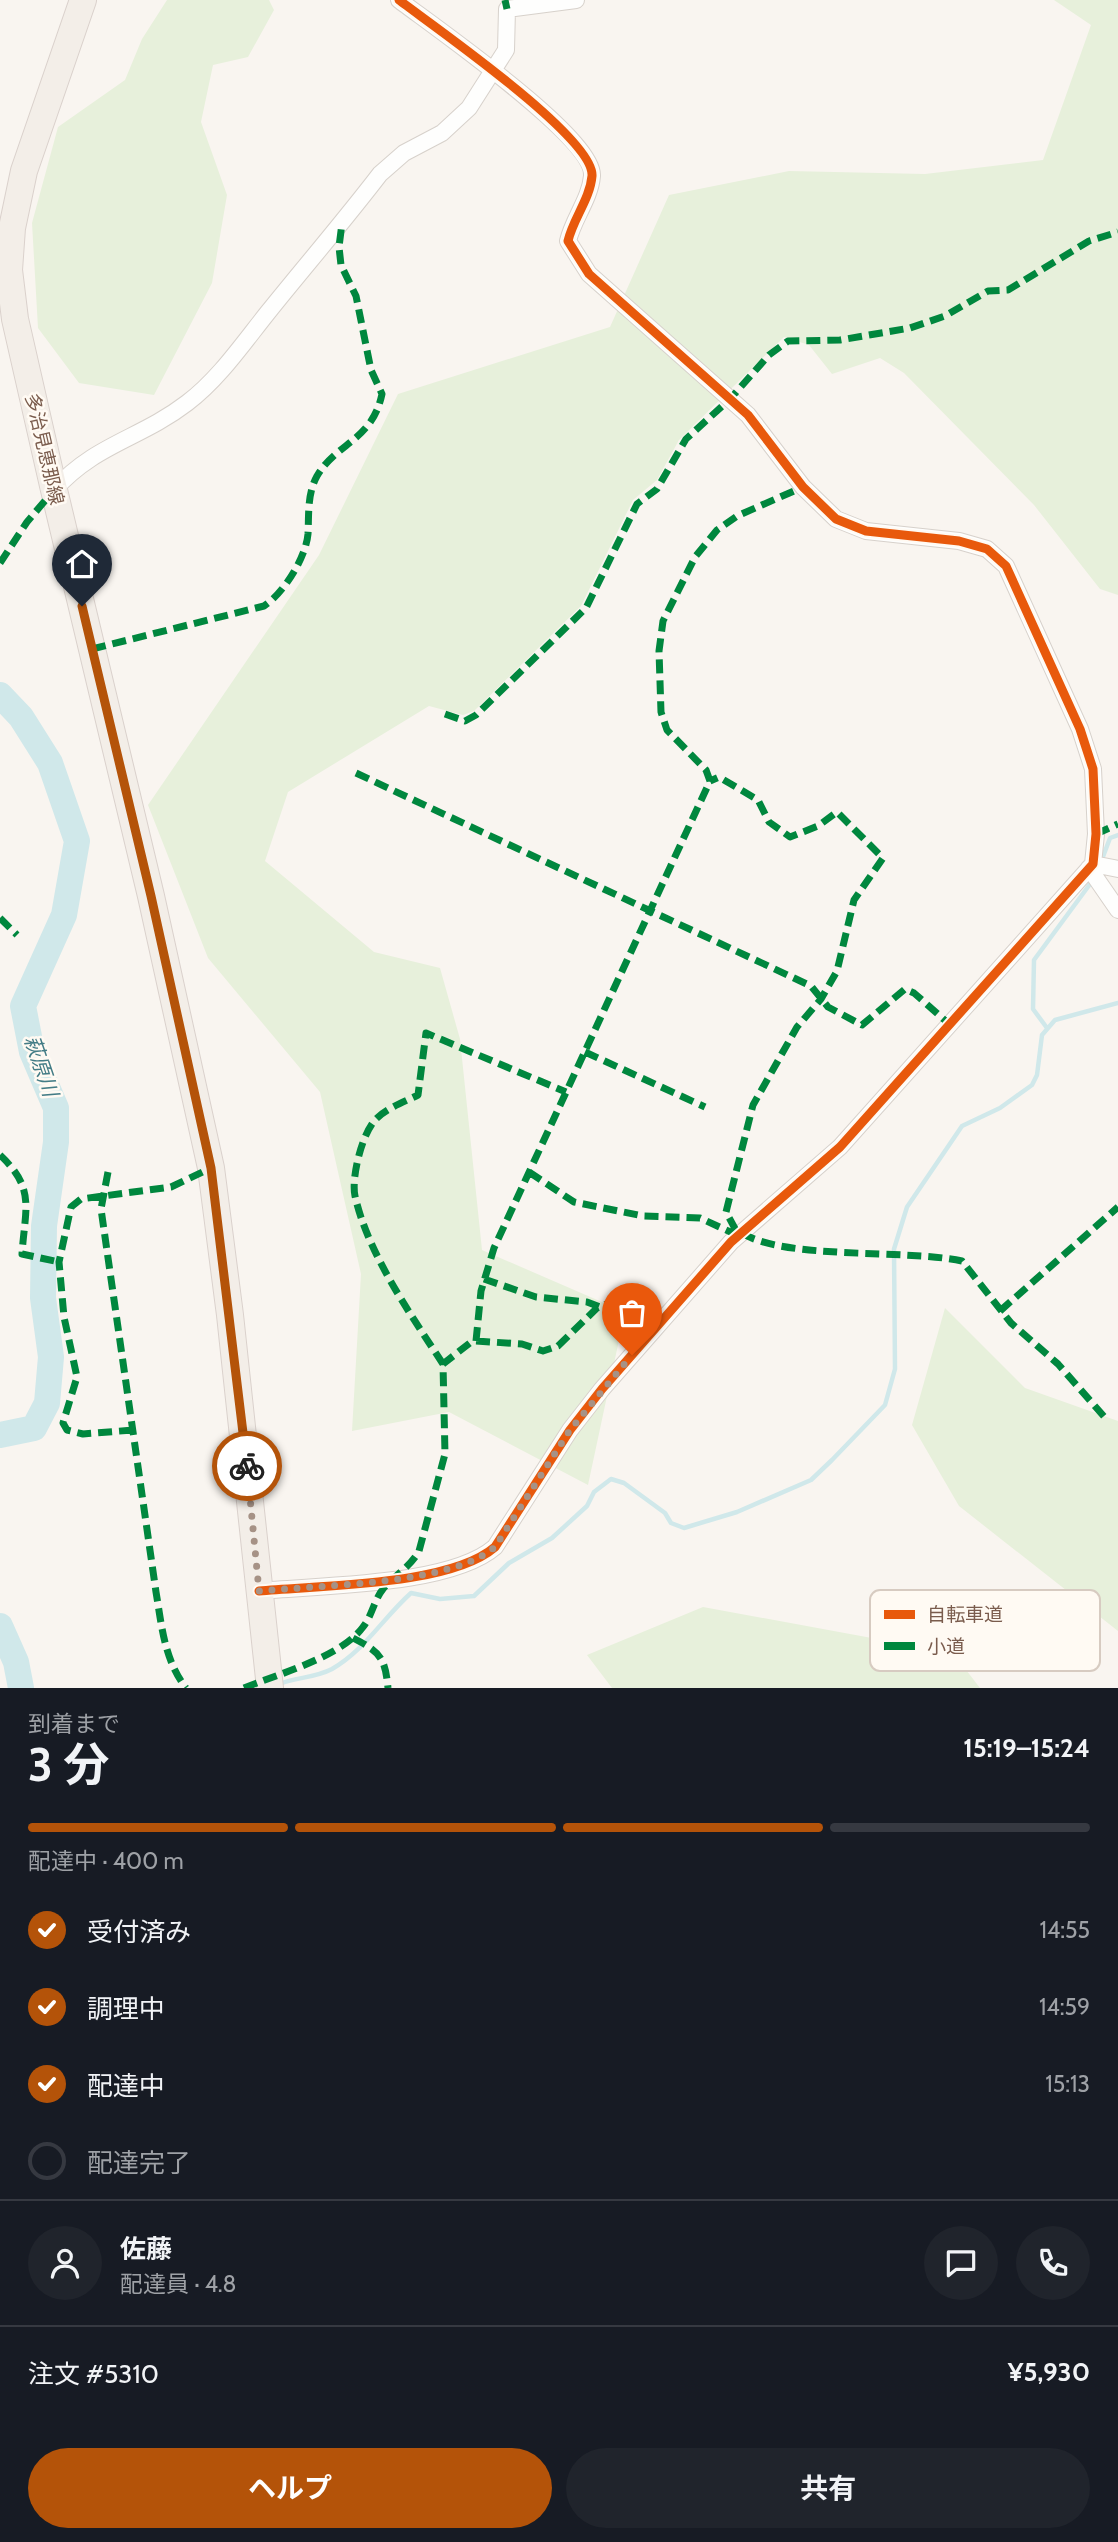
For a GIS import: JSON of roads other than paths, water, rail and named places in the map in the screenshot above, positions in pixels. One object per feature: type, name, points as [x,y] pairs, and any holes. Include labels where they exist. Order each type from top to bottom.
[{"type":"main road","name":"多治見恵那線","points":[[83,0],[24,171],[12,228],[9,270],[15,319],[151,896],[211,1168],[270,1688]]},
{"type":"street","points":[[259,1591],[438,1574],[489,1552],[601,1389],[731,1242],[848,1138],[1091,866],[1096,834],[1093,769],[1080,729],[1006,566],[987,549],[959,541],[866,531],[836,519],[803,487],[748,415],[589,274],[568,241],[593,174],[585,152],[495,70],[399,0]]},
{"type":"street","points":[[54,490],[73,468],[89,457],[153,427],[189,402],[230,359],[380,174],[404,153],[442,133],[470,108],[506,50],[507,9],[576,0]]},
{"type":"street","points":[[1091,866],[1118,869]]},
{"type":"street","points":[[1091,866],[1118,910]]},
{"type":"waterway","name":"萩原川","points":[[0,695],[21,717],[50,763],[77,841],[64,915],[23,1006],[32,1052],[56,1108],[56,1142],[44,1226],[43,1298],[51,1357],[47,1403],[34,1428],[0,1435]]},
{"type":"waterway","points":[[1101,862],[1110,838],[1118,835]]},
{"type":"waterway","points":[[1047,1028],[1033,1009],[1034,960],[1093,880]]},
{"type":"waterway","points":[[279,1684],[326,1672],[344,1661],[411,1593],[440,1599],[474,1596],[509,1563],[552,1538],[587,1506],[594,1492],[611,1479],[624,1483],[665,1513],[671,1523],[684,1528],[737,1512],[811,1480],[885,1405],[895,1369],[894,1249],[907,1207],[962,1126],[1000,1108],[1032,1085],[1037,1075],[1042,1035],[1055,1020],[1118,1003]]},
{"type":"waterway","name":"萩原川","points":[[0,1626],[16,1662],[21,1688]]}]
